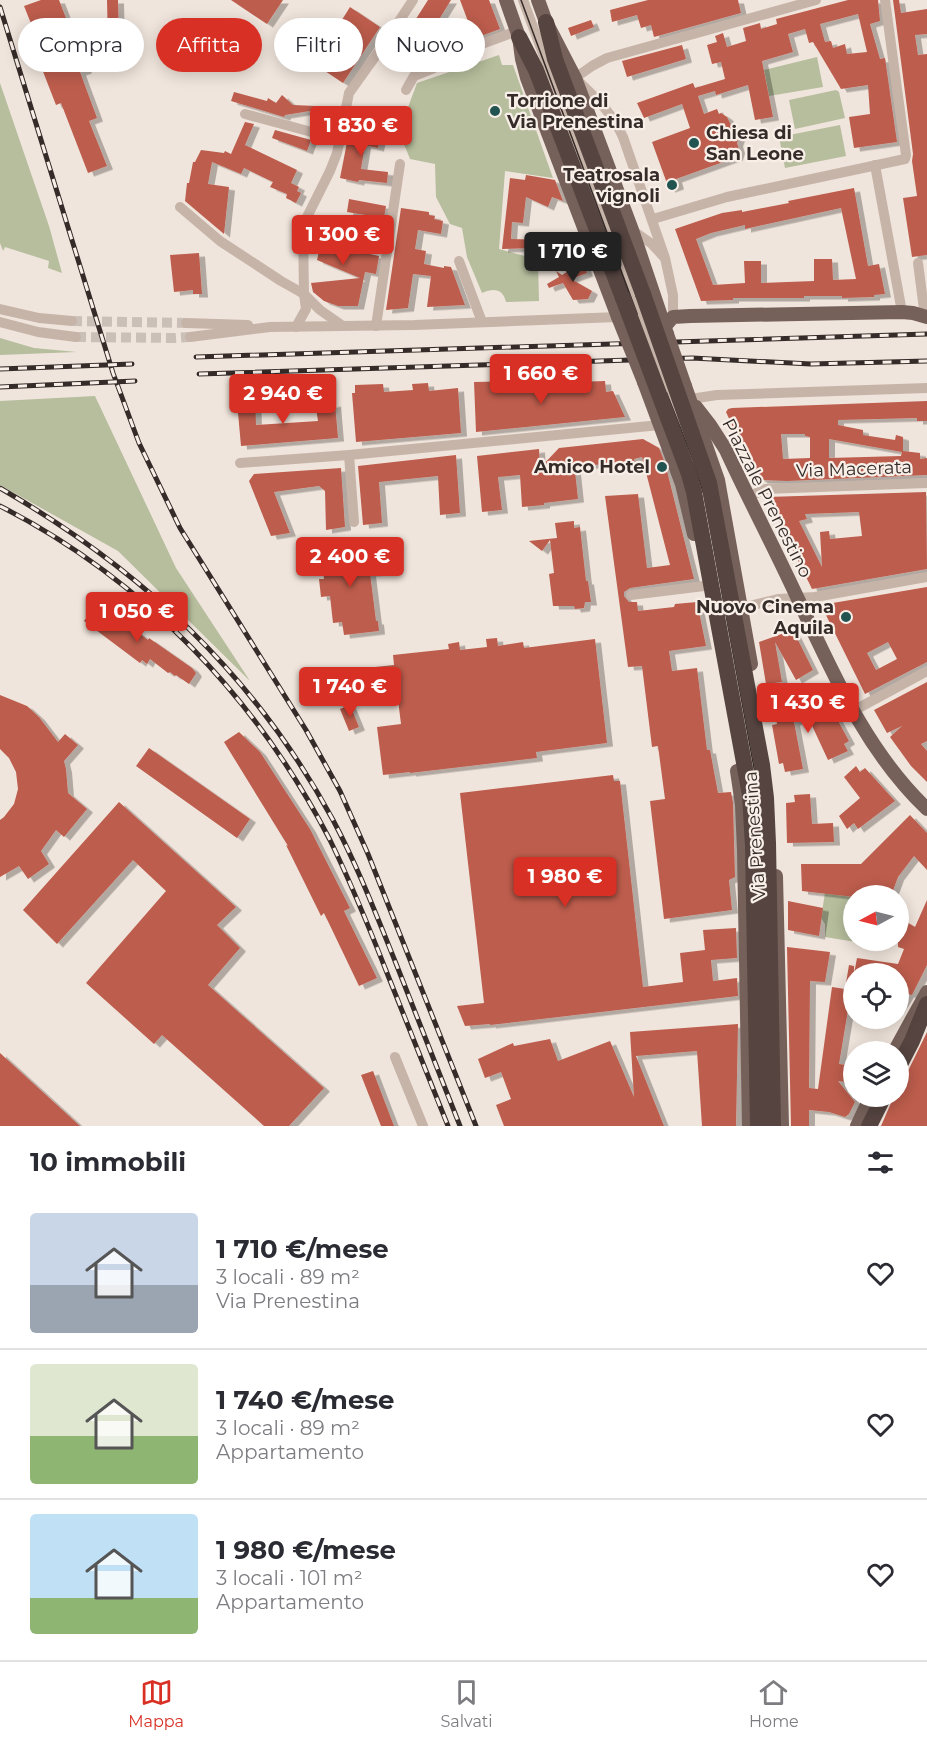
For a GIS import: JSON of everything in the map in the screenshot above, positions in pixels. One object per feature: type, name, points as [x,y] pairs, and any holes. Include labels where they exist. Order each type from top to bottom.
[{"type":"highway","points":[[546,22],[557,64],[642,294],[712,496],[762,765],[766,798],[773,1126]]},
{"type":"highway","points":[[518,34],[536,70],[689,474],[696,500],[750,795],[758,1126]]},
{"type":"highway","points":[[909,1047],[927,1004]]},
{"type":"highway","points":[[869,1126],[878,1107]]},
{"type":"main road","points":[[506,0],[518,34],[523,66],[529,84],[644,382],[665,420],[685,435],[726,450]]},
{"type":"main road","points":[[538,0],[546,22],[575,78],[668,326],[688,393]]},
{"type":"main road","points":[[668,326],[698,316],[902,312],[926,317]]},
{"type":"main road","name":"Piazzale Prenestino","points":[[688,393],[716,475],[724,512]]},
{"type":"main road","name":"Piazzale Prenestino","points":[[688,393],[726,450],[798,598]]},
{"type":"main road","name":"Via Prenestina","points":[[665,420],[692,525],[742,805],[749,1126]]},
{"type":"main road","name":"Via Prenestina","points":[[724,512],[773,796],[782,1126]]},
{"type":"main road","points":[[798,598],[853,711],[883,759],[927,808]]},
{"type":"main road","points":[[900,1041],[927,992]]},
{"type":"main road","points":[[857,1126],[866,1107]]},
{"type":"street","points":[[401,18],[413,0]]},
{"type":"street","points":[[523,0],[666,387],[665,420]]},
{"type":"street","points":[[668,326],[674,295],[653,219],[617,125],[607,110],[575,78],[607,58],[816,0]]},
{"type":"street","points":[[653,219],[727,196],[903,160],[906,156],[885,0]]},
{"type":"street","points":[[485,45],[518,34]]},
{"type":"street","points":[[406,90],[414,76],[518,34]]},
{"type":"street","points":[[296,327],[306,309],[303,235],[305,221],[334,163],[341,140],[348,93],[375,56]]},
{"type":"street","points":[[245,114],[341,140]]},
{"type":"street","points":[[345,119],[396,126]]},
{"type":"street","points":[[376,326],[400,164]]},
{"type":"street","points":[[875,165],[902,312]]},
{"type":"street","points":[[180,207],[220,241],[304,294],[320,310],[343,326]]},
{"type":"street","points":[[632,230],[652,244],[665,258]]},
{"type":"street","points":[[459,261],[482,322]]},
{"type":"street","points":[[918,262],[926,317]]},
{"type":"street","points":[[186,323],[270,327],[376,326],[618,317],[634,301]]},
{"type":"street","points":[[0,309],[39,318],[72,321]]},
{"type":"street","points":[[0,322],[38,332],[76,337]]},
{"type":"street","points":[[189,337],[270,327]]},
{"type":"street","points":[[240,463],[349,455],[665,420],[687,411],[688,393],[717,395],[927,388]]},
{"type":"street","points":[[349,455],[354,522]]},
{"type":"street","name":"Via Macerata","points":[[748,497],[765,489],[927,483]]},
{"type":"street","points":[[798,598],[927,577]]},
{"type":"street","points":[[631,595],[704,586]]},
{"type":"street","name":"Piazzale Prenestino","points":[[741,608],[778,599],[798,598]]},
{"type":"street","points":[[853,711],[927,671]]},
{"type":"street","points":[[395,1057],[423,1126]]},
{"type":"green space","points":[[499,55],[502,65],[513,65],[553,178],[505,171],[499,249],[532,258],[538,262],[539,301],[506,302],[503,294],[497,290],[482,293],[467,257],[462,228],[450,224],[436,197],[435,164],[410,159],[400,134],[399,115],[407,110],[417,83],[449,72],[485,72],[485,60]]},
{"type":"green space","points":[[817,57],[823,87],[769,96],[764,70]]},
{"type":"green space","points":[[0,83],[49,226],[62,273],[48,268],[49,261],[5,247],[3,251],[0,243]]},
{"type":"green space","points":[[836,90],[839,92],[845,118],[795,129],[789,100]]},
{"type":"green space","points":[[840,125],[846,156],[785,168],[779,137]]},
{"type":"green space","points":[[0,338],[34,348],[77,352],[0,355]]},
{"type":"green space","points":[[95,396],[176,568],[250,681],[118,551],[0,485],[0,401]]},
{"type":"green space","points":[[825,893],[843,896],[843,940],[825,937],[825,924],[821,918]]},
{"type":"building","points":[[41,0],[59,0],[66,18],[29,18],[24,6]]},
{"type":"building","points":[[107,0],[118,0],[118,18],[107,18]]},
{"type":"building","points":[[231,0],[283,0],[267,24],[262,18],[258,18]]},
{"type":"building","points":[[428,0],[451,0],[440,18],[417,18]]},
{"type":"building","points":[[460,0],[489,0],[500,29],[485,35],[485,18],[467,18]]},
{"type":"building","points":[[648,0],[738,0],[741,13],[654,37],[651,25],[641,28],[637,15],[612,22],[610,10]]},
{"type":"building","points":[[848,0],[878,0],[880,21],[870,24],[880,59],[885,58],[897,142],[854,148],[849,117],[870,114],[868,85],[841,89],[813,42],[809,43],[805,29],[788,34],[793,52],[762,61],[773,117],[755,120],[748,85],[716,95],[715,91],[698,96],[704,114],[717,109],[719,114],[727,117],[731,125],[738,129],[740,135],[737,143],[739,150],[737,157],[676,179],[678,186],[669,189],[652,142],[690,128],[682,104],[644,118],[637,103],[693,83],[695,88],[725,79],[721,62],[712,64],[707,45],[717,42],[715,36],[723,33],[727,47],[746,41],[743,28],[760,23],[761,29],[777,24],[776,19]],"holes":[[[858,14],[867,52],[847,54],[845,44],[833,48],[831,41],[825,42],[820,24]]]},
{"type":"building","points":[[893,0],[899,0],[901,13],[927,9],[927,34],[915,35],[918,55],[927,54],[927,255],[912,257],[903,198],[917,196]]},
{"type":"building","points":[[350,7],[375,24],[375,35],[363,53],[363,18],[343,18]]},
{"type":"building","points":[[591,20],[594,27],[571,36],[568,28]]},
{"type":"building","points":[[682,45],[686,59],[627,77],[622,61]]},
{"type":"building","points":[[43,72],[80,72],[97,118],[89,121],[107,166],[88,173],[61,103],[56,105]]},
{"type":"building","points":[[326,72],[350,72],[343,83]]},
{"type":"building","points":[[234,92],[267,101],[268,98],[276,103],[282,95],[293,105],[316,106],[316,110],[284,117],[231,101]]},
{"type":"building","points":[[245,122],[254,124],[245,145],[297,170],[291,183],[299,187],[297,191],[301,193],[296,203],[286,198],[287,194],[270,187],[273,182],[244,168],[241,174],[212,162],[208,184],[229,187],[224,234],[185,201],[187,183],[189,183],[193,162],[201,150],[224,153],[225,151],[231,154]]},
{"type":"building","points":[[350,127],[381,132],[378,148],[365,145],[361,169],[388,172],[387,183],[359,180],[358,182],[340,178]]},
{"type":"building","points":[[275,130],[311,140],[307,151],[272,138]]},
{"type":"building","points":[[526,175],[555,180],[563,201],[552,197],[548,207],[526,197],[523,223],[512,222],[511,239],[553,240],[555,262],[538,262],[532,258],[532,248],[502,249],[510,178],[525,180]]},
{"type":"building","points":[[854,188],[868,266],[879,264],[885,294],[874,295],[874,297],[804,296],[804,298],[733,298],[733,300],[701,301],[675,229],[722,213],[742,210],[742,212],[789,203],[788,201]],"holes":[[[841,208],[856,279],[833,280],[832,259],[814,259],[814,281],[761,283],[761,261],[744,261],[745,283],[713,285],[696,239],[745,225],[745,229]]]},
{"type":"building","points":[[349,199],[386,206],[384,218],[347,212]]},
{"type":"building","points":[[401,208],[429,212],[429,215],[435,216],[434,219],[443,221],[441,234],[418,230],[415,249],[426,251],[424,264],[451,267],[465,305],[427,307],[431,276],[413,274],[408,308],[386,310]]},
{"type":"building","points":[[323,221],[343,225],[341,234],[359,239],[356,251],[379,256],[376,274],[365,272],[358,306],[338,306],[324,301],[313,292],[311,283],[360,278],[317,260]]},
{"type":"building","points":[[199,253],[202,294],[193,294],[193,290],[174,292],[170,255]]},
{"type":"building","points":[[583,262],[587,273],[571,279],[592,291],[588,299],[573,300],[563,283],[549,288],[547,284],[559,277],[556,271],[562,275]]},
{"type":"building","points":[[523,381],[525,393],[558,389],[576,392],[575,382],[605,381],[606,392],[613,391],[625,417],[476,432],[474,382]]},
{"type":"building","points":[[428,383],[429,391],[458,388],[461,433],[356,442],[352,393],[355,393],[355,385],[383,384],[384,392],[413,390],[412,384]]},
{"type":"building","points":[[315,385],[316,402],[300,403],[297,386]]},
{"type":"building","points":[[236,391],[255,391],[256,425],[318,421],[316,408],[335,403],[338,438],[241,446]]},
{"type":"building","points":[[927,401],[927,421],[917,421],[917,418],[838,420],[838,425],[863,430],[863,435],[895,440],[896,435],[903,437],[903,451],[920,453],[920,459],[927,458],[927,475],[762,480],[751,466],[726,412],[732,408]],"holes":[[[781,434],[805,434],[810,437],[810,458],[783,459]],[[829,439],[902,452],[901,456],[829,458]]]},
{"type":"building","points":[[643,439],[659,448],[665,463],[694,579],[630,588],[624,592],[624,596],[629,602],[637,602],[638,611],[697,602],[706,646],[669,651],[672,671],[697,668],[707,750],[710,750],[718,793],[731,792],[733,803],[735,877],[729,880],[732,910],[664,919],[650,801],[665,799],[658,746],[652,747],[642,666],[628,667],[605,496],[638,494],[647,568],[670,565],[642,457],[634,459],[635,462],[580,466],[575,471],[578,499],[544,503],[544,505],[522,507],[520,475],[498,477],[502,510],[482,512],[477,456],[539,449],[540,468],[559,448]]},
{"type":"building","points":[[456,455],[460,513],[440,515],[438,476],[379,482],[382,523],[363,525],[358,466]]},
{"type":"building","points":[[341,468],[345,527],[326,530],[325,491],[319,486],[274,492],[290,533],[271,536],[249,481],[254,474]]},
{"type":"building","points":[[926,492],[927,569],[812,589],[767,497]],"holes":[[[859,512],[862,536],[830,539],[829,531],[820,532],[822,567],[799,521],[807,519],[805,514]]]},
{"type":"building","points":[[574,521],[574,528],[580,527],[586,581],[588,581],[591,602],[585,602],[584,608],[575,609],[574,606],[553,606],[549,574],[554,573],[550,540],[542,551],[529,541],[557,538],[555,523]]},
{"type":"building","points":[[367,543],[369,564],[378,562],[379,572],[370,573],[379,631],[344,635],[342,622],[333,623],[330,596],[321,597],[319,579],[324,579],[322,557],[330,556],[329,548]]},
{"type":"building","points":[[927,587],[927,662],[865,694],[821,605]],"holes":[[[888,642],[897,659],[876,670],[867,653]]]},
{"type":"building","points":[[98,602],[148,640],[149,638],[192,668],[196,673],[189,684],[176,675],[168,673],[150,659],[147,664],[142,660],[140,663],[84,621]]},
{"type":"building","points":[[793,630],[813,670],[796,680],[775,642],[782,682],[766,684],[759,642]]},
{"type":"building","points":[[497,638],[498,646],[523,642],[524,648],[595,639],[607,743],[536,752],[537,758],[383,775],[377,727],[401,724],[397,692],[379,695],[375,667],[394,665],[393,655],[449,649],[448,644],[459,642],[460,650],[487,647],[486,639]]},
{"type":"building","points":[[927,682],[927,741],[921,744],[927,751],[927,782],[911,766],[890,737],[902,726],[887,733],[874,710]]},
{"type":"building","points":[[0,695],[27,706],[39,717],[58,742],[65,734],[78,745],[64,761],[68,793],[87,809],[64,837],[56,830],[41,851],[49,864],[28,879],[19,866],[0,877],[0,820],[14,804],[18,789],[16,772],[9,758],[0,749]]},
{"type":"building","points":[[818,699],[822,707],[829,704],[849,741],[844,744],[848,751],[828,760],[808,717],[794,722],[803,769],[785,772],[783,763],[779,764],[772,725],[777,724],[775,715],[802,711],[800,707]]},
{"type":"building","points":[[350,705],[359,727],[349,731],[340,709]]},
{"type":"building","points":[[239,732],[260,752],[310,829],[350,908],[344,911],[377,978],[359,986],[324,913],[321,916],[286,845],[288,846],[224,742]]},
{"type":"building","points":[[149,748],[250,819],[237,838],[136,766]]},
{"type":"building","points":[[856,766],[860,772],[865,768],[895,801],[858,829],[854,823],[847,829],[839,816],[860,798],[844,777]]},
{"type":"building","points":[[613,775],[614,781],[620,781],[643,987],[683,982],[680,953],[705,950],[703,930],[736,928],[737,958],[711,960],[713,981],[737,978],[738,996],[465,1026],[457,1006],[484,1003],[460,793]]},
{"type":"building","points":[[810,794],[812,824],[833,823],[834,842],[787,843],[786,803],[795,802],[794,795]]},
{"type":"building","points":[[119,802],[236,907],[217,925],[240,948],[208,985],[324,1088],[289,1126],[264,1126],[162,1035],[154,1044],[86,983],[166,891],[133,860],[57,944],[23,910]]},
{"type":"building","points":[[910,815],[927,833],[927,870],[914,856],[898,877],[895,885],[843,885],[843,896],[802,891],[801,864],[861,864]]},
{"type":"building","points":[[927,900],[927,965],[912,995],[909,994],[909,963],[898,963],[903,951],[909,951],[909,923],[915,927]]},
{"type":"building","points":[[788,901],[823,908],[819,936],[788,930]]},
{"type":"building","points":[[787,947],[830,952],[825,982],[810,981],[809,1088],[818,1089],[832,987],[843,989],[843,1029],[845,1029],[839,1064],[843,1065],[843,1082],[838,1081],[843,1087],[843,1107],[852,1107],[845,1117],[829,1112],[809,1110],[809,1126],[791,1126]]},
{"type":"building","points":[[857,958],[891,963],[856,963]]},
{"type":"building","points":[[738,1024],[736,1126],[702,1126],[697,1051],[636,1056],[664,1126],[504,1126],[496,1105],[511,1099],[501,1072],[485,1078],[478,1059],[513,1043],[514,1046],[550,1039],[558,1061],[610,1041],[634,1097],[630,1032]]},
{"type":"building","points":[[927,1032],[927,1126],[881,1126],[889,1107],[909,1107],[909,1069]]},
{"type":"building","points":[[0,1053],[80,1126],[0,1126]]},
{"type":"building","points":[[373,1071],[394,1126],[381,1126],[361,1075]]},
{"type":"tunnel","points":[[72,321],[186,323]]},
{"type":"tunnel","points":[[76,337],[190,337]]},
{"type":"tram line","points":[[521,0],[693,460],[704,495],[755,773],[760,824],[764,1126]]},
{"type":"railway","points":[[0,7],[113,373],[139,443],[180,528],[306,730],[340,791],[368,854],[476,1126]]},
{"type":"railway","points":[[196,357],[927,334]]},
{"type":"railway","points":[[199,374],[692,358],[811,364],[927,361]]},
{"type":"railway","points":[[0,369],[132,364]]},
{"type":"railway","points":[[0,387],[135,381]]},
{"type":"railway","points":[[0,488],[101,554],[147,591],[190,630],[230,672],[268,718],[302,767],[350,854],[381,925],[460,1126]]},
{"type":"railway","points":[[0,506],[52,535],[101,569],[148,606],[191,647],[231,691],[267,738],[300,788],[330,840],[354,891],[448,1126]]},
{"type":"place","name":"Torrione di Via Prenestina","points":[[495,111]]},
{"type":"place","name":"Chiesa di San Leone","points":[[694,143]]},
{"type":"place","name":"Teatrosala vignoli","points":[[672,185]]},
{"type":"place","name":"Amico Hotel","points":[[662,467]]},
{"type":"place","name":"Nuovo Cinema Aquila","points":[[846,617]]}]
